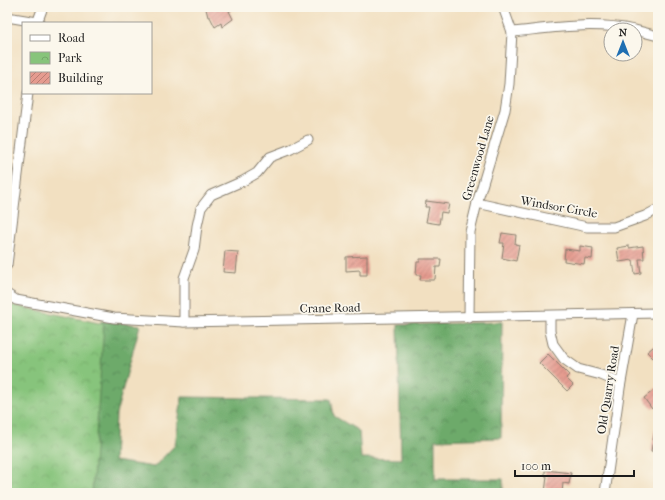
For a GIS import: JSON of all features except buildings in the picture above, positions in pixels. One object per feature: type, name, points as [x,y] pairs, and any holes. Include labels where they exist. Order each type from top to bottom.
[{"type":"street","points":[[7,17],[37,22],[43,7]]},
{"type":"street","name":"Greenwood Lane","points":[[469,318],[470,232],[504,110],[509,84],[512,32],[504,7]]},
{"type":"street","points":[[512,32],[591,24],[603,25]]},
{"type":"street","points":[[643,32],[658,36]]},
{"type":"street","points":[[7,265],[28,94]]},
{"type":"street","points":[[184,322],[184,278],[194,250],[201,208],[211,195],[243,182],[257,172],[270,157],[291,149],[308,140]]},
{"type":"street","name":"Windsor Circle","points":[[477,203],[587,226],[614,226],[645,216],[658,209]]},
{"type":"street","name":"Crane Road","points":[[7,294],[16,300],[114,318],[184,322],[469,318],[658,313]]},
{"type":"street","name":"Old Quarry Road","points":[[605,493],[620,383],[633,314]]},
{"type":"street","points":[[550,316],[550,331],[553,344],[564,359],[578,369],[601,375],[620,383]]},
{"type":"green space","points":[[7,304],[104,324],[92,493],[7,493]]},
{"type":"green space","points":[[101,321],[140,325],[116,414],[114,461],[154,467],[175,445],[182,397],[331,399],[334,416],[359,431],[361,458],[401,459],[398,325],[502,322],[501,438],[435,440],[435,479],[503,479],[503,493],[75,493]]}]
